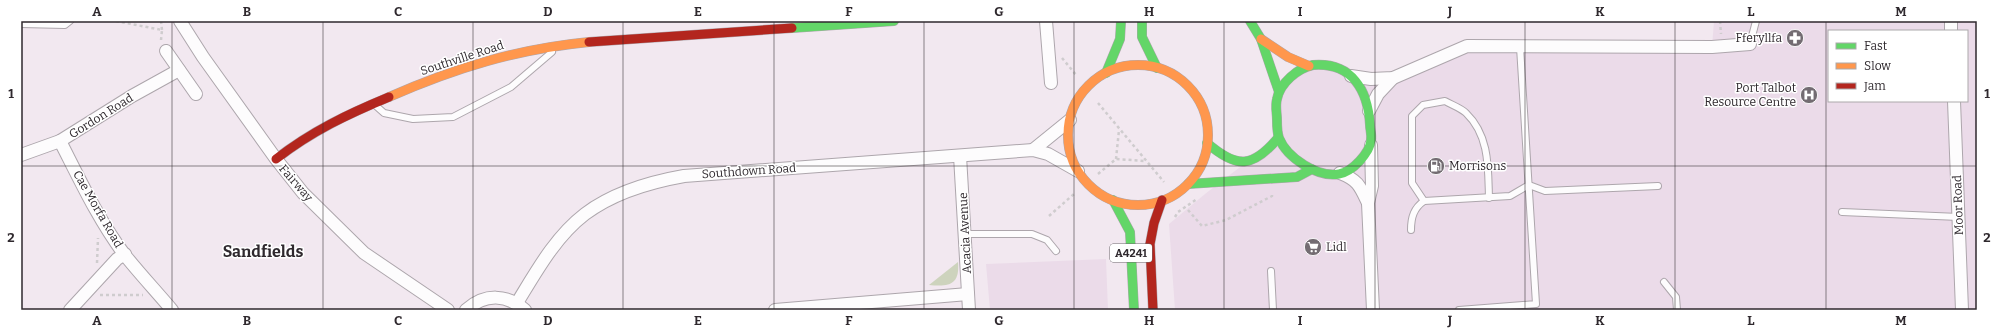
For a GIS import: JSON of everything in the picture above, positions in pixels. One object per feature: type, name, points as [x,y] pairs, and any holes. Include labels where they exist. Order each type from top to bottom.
[{"type":"street","name":"Fairway","points":[[180,21],[203,57],[276,159],[303,193],[364,253],[448,310]]},
{"type":"street","name":"Southville Road","points":[[276,159],[299,141],[337,119],[452,71],[502,56],[560,45],[894,21]]},
{"type":"street","points":[[1046,21],[1051,83]]},
{"type":"street","points":[[1106,73],[1120,39],[1121,21]]},
{"type":"street","points":[[1142,21],[1142,37],[1157,68]]},
{"type":"street","points":[[1250,21],[1261,39],[1279,92]]},
{"type":"street","points":[[1261,39],[1288,56],[1309,66],[1327,65],[1341,69],[1351,76],[1361,88],[1369,111],[1371,142],[1372,186],[1368,203],[1373,310]]},
{"type":"street","points":[[1351,76],[1371,79],[1394,78],[1467,46],[1712,47],[1750,44]]},
{"type":"street","points":[[166,51],[196,94]]},
{"type":"street","points":[[1131,66],[1157,68],[1186,84],[1196,96],[1204,111],[1207,127],[1207,143],[1201,165],[1188,184],[1176,194],[1162,200],[1146,204],[1135,204],[1113,200],[1099,193],[1087,183],[1078,171],[1069,146],[1070,120],[1075,105],[1083,92],[1093,81],[1106,73],[1131,66]]},
{"type":"street","points":[[1309,66],[1293,76],[1279,92],[1276,103],[1278,138],[1286,150],[1298,161],[1312,169],[1328,174],[1340,173],[1350,170],[1357,164],[1371,142]]},
{"type":"street","name":"Gordon Road","points":[[21,155],[60,141],[132,96],[179,70]]},
{"type":"street","points":[[1369,111],[1378,94],[1394,78]]},
{"type":"street","name":"Moor Road","points":[[1954,102],[1962,310]]},
{"type":"street","points":[[1033,150],[1070,120]]},
{"type":"street","points":[[1207,143],[1219,154],[1231,160],[1241,162],[1253,160],[1260,156],[1278,138]]},
{"type":"street","name":"Cae Morfa Road","points":[[60,141],[105,226],[125,254],[172,310]]},
{"type":"street","name":"Southdown Road","points":[[521,307],[550,251],[585,214],[613,199],[663,179],[684,176],[1033,150],[1048,154],[1078,171]]},
{"type":"street","name":"Acacia Avenue","points":[[960,156],[969,310]]},
{"type":"street","points":[[1188,184],[1297,177],[1312,169]]},
{"type":"street","points":[[1340,173],[1352,178],[1360,186],[1368,203]]},
{"type":"street","name":"A4241","points":[[1113,200],[1130,232],[1134,310]]},
{"type":"street","name":"A4241","points":[[1153,310],[1150,244],[1154,223],[1162,200]]},
{"type":"street","points":[[70,310],[89,292],[117,259],[125,254]]},
{"type":"street","points":[[775,310],[848,307],[968,294]]},
{"type":"street","points":[[466,310],[472,305],[490,298],[509,299],[521,307]]},
{"type":"lane","points":[[21,24],[65,25],[70,21]]},
{"type":"lane","points":[[1750,44],[1756,21]]},
{"type":"lane","points":[[374,104],[384,113],[413,119],[453,117],[512,87],[560,45]]},
{"type":"lane","points":[[1459,310],[1536,304],[1520,47]]},
{"type":"lane","points":[[1424,200],[1412,183],[1412,116],[1423,105],[1445,101],[1466,113],[1483,136],[1488,157],[1489,198]]},
{"type":"lane","points":[[1529,184],[1545,191],[1658,186]]},
{"type":"lane","points":[[1411,230],[1411,220],[1416,206],[1424,200],[1510,196],[1529,184]]},
{"type":"lane","points":[[1842,212],[1959,217]]},
{"type":"lane","points":[[965,234],[1032,234],[1046,240],[1056,251]]},
{"type":"lane","points":[[1271,271],[1273,310]]},
{"type":"lane","points":[[1664,282],[1676,297],[1677,310]]},
{"type":"path","points":[[116,21],[162,30]]},
{"type":"path","points":[[161,21],[161,53],[166,51]]},
{"type":"path","points":[[1098,103],[1164,182]]},
{"type":"path","points":[[1116,159],[1119,129]]},
{"type":"path","points":[[1098,174],[1116,159],[1146,161]]},
{"type":"path","points":[[1188,210],[1202,226],[1226,220],[1272,196],[1272,190]]},
{"type":"path","points":[[1048,216],[1074,194]]},
{"type":"path","points":[[99,279],[96,270],[98,230],[105,226]]},
{"type":"path","points":[[89,292],[96,295],[149,296],[155,290]]},
{"type":"shaded area","points":[[1714,21],[1977,21],[1977,310],[1175,310],[1169,224],[1205,194],[1278,138],[1279,92],[1309,66],[1393,78],[1467,46],[1712,47]]},
{"type":"shaded area","points":[[1106,259],[1108,310],[990,310],[986,264]]},
{"type":"green space","points":[[958,262],[957,276],[952,283],[947,285],[929,285]]},
{"type":"traffic: fast","points":[[792,28],[894,21]]},
{"type":"traffic: fast","points":[[1106,73],[1120,39],[1121,21]]},
{"type":"traffic: fast","points":[[1142,21],[1142,37],[1157,68]]},
{"type":"traffic: fast","points":[[1250,21],[1261,39],[1279,92]]},
{"type":"traffic: fast","points":[[1313,65],[1327,65],[1348,73],[1361,90],[1366,100],[1369,112],[1371,138],[1370,145],[1364,156],[1355,166],[1339,174],[1322,173],[1304,165],[1289,153],[1278,136],[1276,102],[1279,93],[1290,77],[1301,69],[1313,65]]},
{"type":"traffic: fast","points":[[1207,143],[1227,157],[1236,161],[1244,162],[1261,155],[1278,138]]},
{"type":"traffic: fast","points":[[1188,184],[1297,177],[1312,169]]},
{"type":"traffic: fast","points":[[1113,200],[1130,232],[1134,310]]},
{"type":"traffic: slow","points":[[1261,39],[1288,57],[1309,66]]},
{"type":"traffic: slow","points":[[389,97],[438,77],[487,61],[537,49],[589,42]]},
{"type":"traffic: slow","points":[[1138,65],[1158,68],[1165,71],[1177,77],[1192,91],[1205,115],[1208,135],[1205,155],[1202,162],[1196,174],[1182,189],[1158,202],[1138,205],[1118,202],[1111,199],[1099,193],[1084,179],[1071,155],[1068,135],[1071,115],[1074,108],[1080,96],[1094,81],[1118,68],[1138,65]]},
{"type":"traffic: jam","points":[[589,42],[792,28]]},
{"type":"traffic: jam","points":[[276,159],[303,140],[331,124],[389,97]]},
{"type":"traffic: jam","points":[[1153,310],[1150,244],[1154,223],[1162,200]]},
{"type":"place","name":"Fferyllfa","points":[[1795,38]]},
{"type":"place","name":"Port Talbot Resource Centre","points":[[1809,95]]},
{"type":"place","name":"Morrisons","points":[[1436,166]]},
{"type":"place","name":"Lidl","points":[[1313,247]]},
{"type":"district","name":"Sandfields","points":[[263,251]]}]
